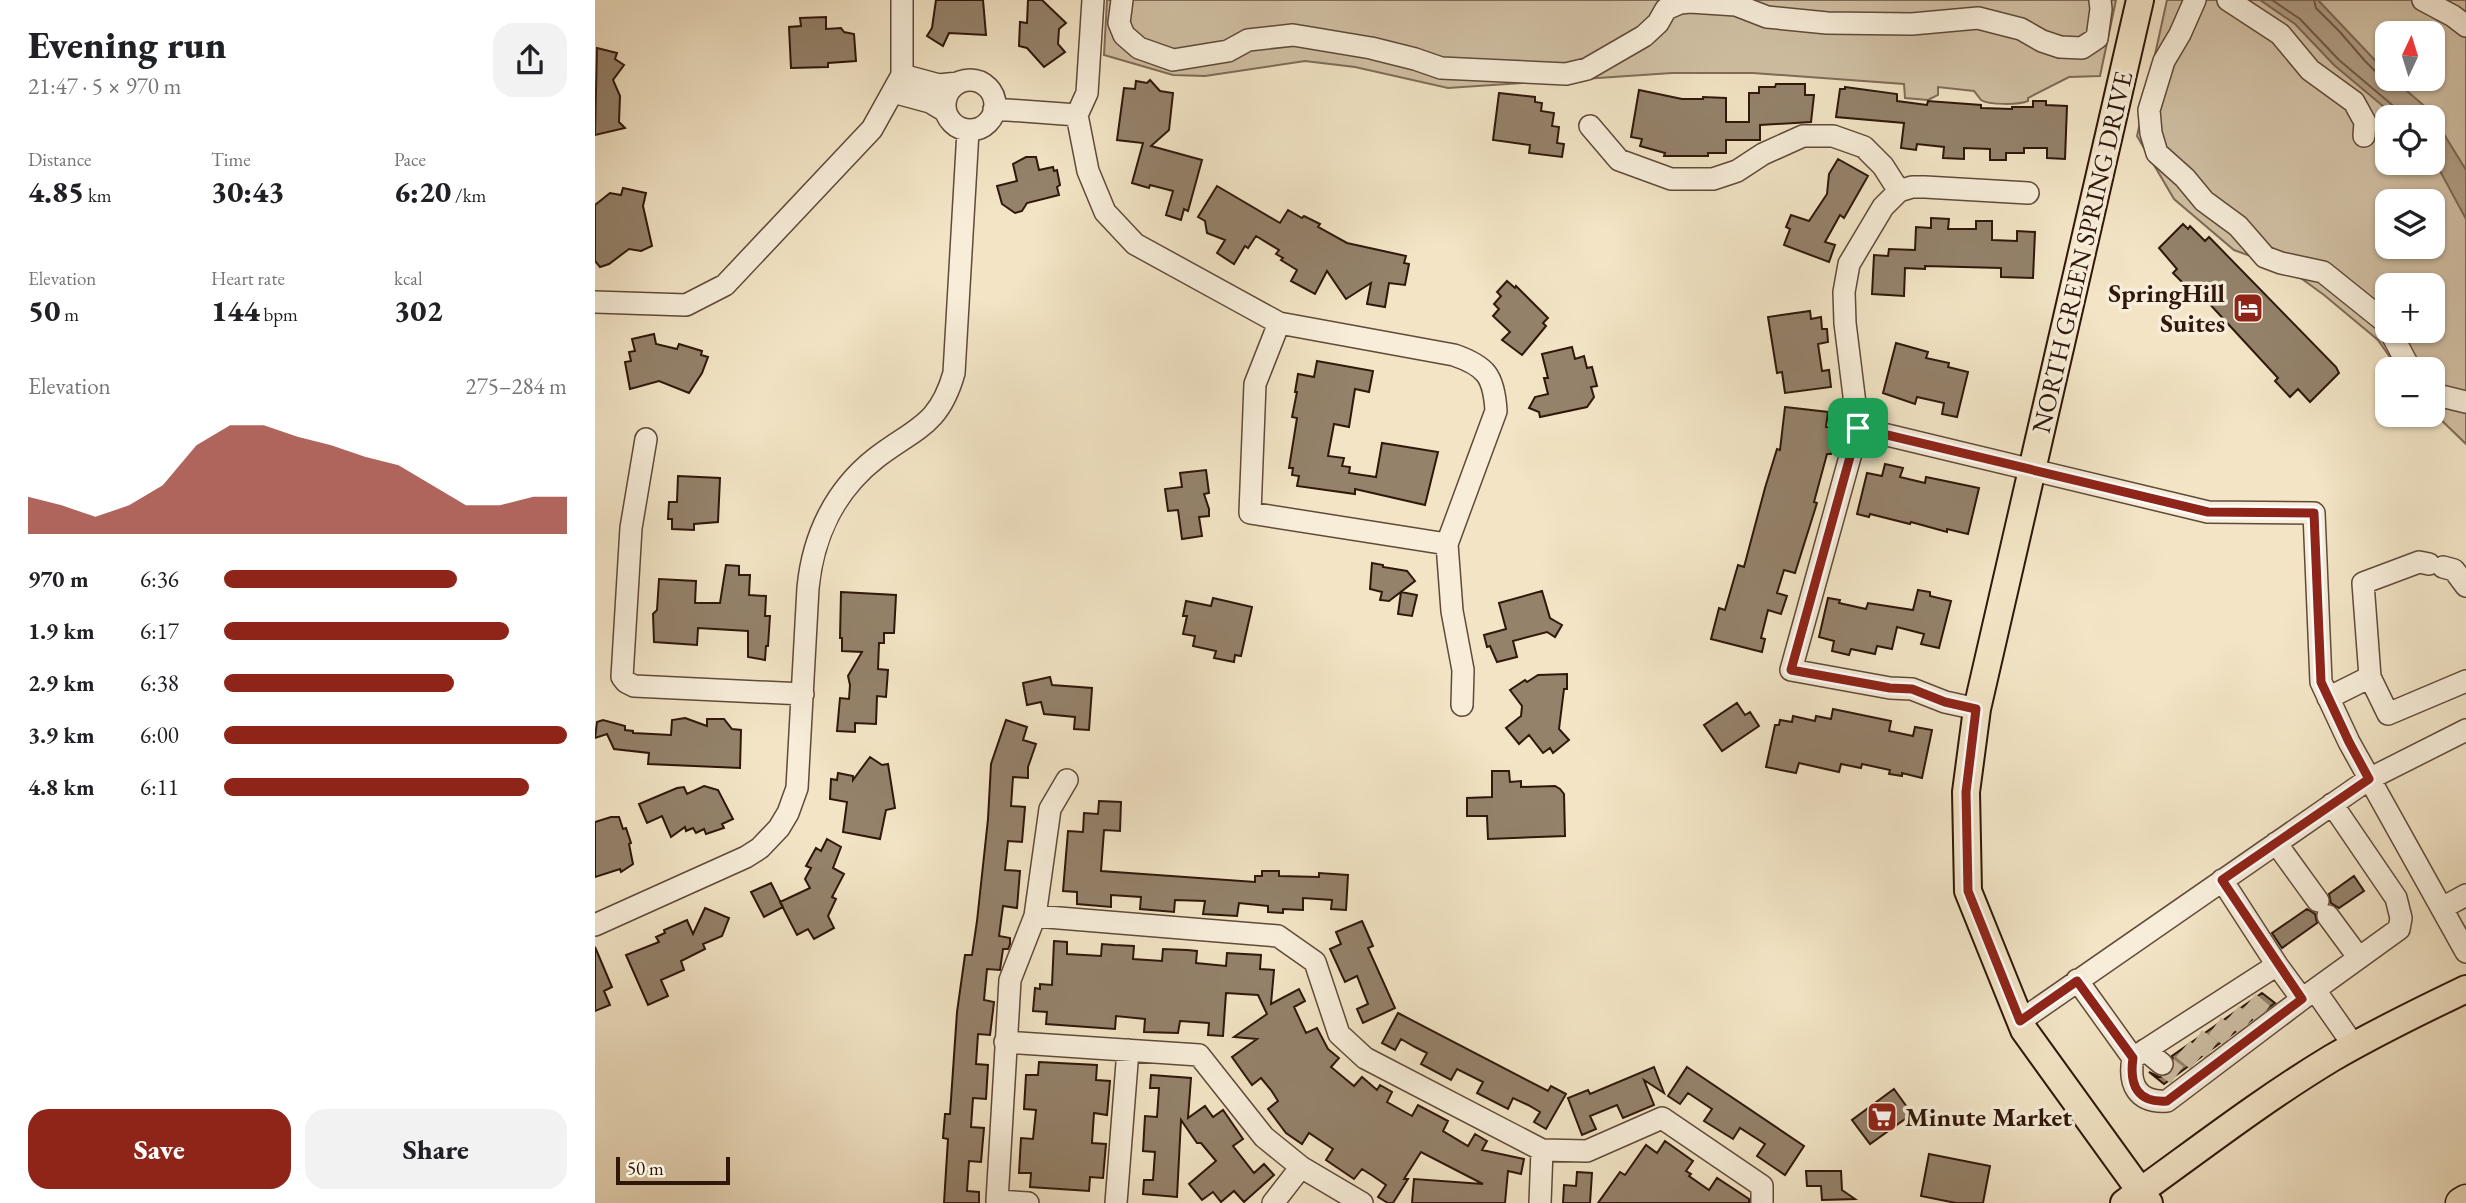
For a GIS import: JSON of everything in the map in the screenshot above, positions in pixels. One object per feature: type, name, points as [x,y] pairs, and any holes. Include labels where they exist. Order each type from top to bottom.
[{"type":"highway","points":[[2461,1203],[2466,1200]]},
{"type":"main road","name":"NORTH GREEN SPRING DRIVE","points":[[2138,1199],[2020,1021],[1968,891],[1966,792],[1976,709],[2140,0]]},
{"type":"main road","points":[[2138,1199],[2230,1126],[2354,1046],[2400,1020],[2466,989]]},
{"type":"street","points":[[595,302],[686,305],[725,285],[872,129],[897,84],[902,0]]},
{"type":"street","points":[[1093,0],[1087,93],[1077,115],[1088,171],[1105,212],[1135,244],[1279,323],[1454,355],[1476,362],[1489,377],[1495,395],[1496,411],[1447,544],[1452,611],[1464,670],[1462,705]]},
{"type":"street","points":[[1122,0],[1119,23],[1124,35],[1139,48],[1173,60],[1228,51],[1248,40],[1293,35],[1371,48],[1415,58],[1441,68],[1566,74],[1587,68],[1644,36],[1658,23],[1666,9],[1680,3],[1736,5],[1767,17],[1826,23],[1912,24],[1978,18],[2021,29],[2060,47],[2082,48],[2097,38],[2100,0]]},
{"type":"street","points":[[2195,0],[2181,34],[2164,61],[2150,110],[2151,133],[2157,153],[2185,178],[2204,201],[2238,226],[2265,257],[2323,272],[2375,314]]},
{"type":"street","points":[[2228,0],[2280,34],[2310,70],[2354,102],[2365,122],[2364,136]]},
{"type":"street","points":[[2423,0],[2466,26]]},
{"type":"street","points":[[975,81],[983,84],[993,97],[994,109],[983,127],[968,131],[953,124],[945,111],[897,84],[939,85],[975,81]]},
{"type":"street","points":[[945,111],[947,95],[958,83]]},
{"type":"street","points":[[994,109],[1077,115]]},
{"type":"street","points":[[1590,126],[1619,160],[1671,179],[1713,179],[1737,171],[1763,154],[1803,136],[1833,136],[1864,147],[1884,166],[1899,191]]},
{"type":"street","points":[[595,925],[746,857],[773,835],[788,813],[797,789],[810,573],[816,543],[835,502],[859,473],[929,420],[940,406],[951,382],[956,355],[968,131]]},
{"type":"street","points":[[1976,709],[1945,702],[1912,689],[1890,688],[1791,670],[1858,428],[1845,323],[1844,292],[1850,264],[1883,207],[1899,191],[1925,187],[2028,193]]},
{"type":"street","points":[[1279,323],[1255,384],[1250,513],[1447,544]]},
{"type":"street","points":[[2445,397],[2466,402]]},
{"type":"street","points":[[1858,428],[2208,512],[2314,513],[2321,682],[2349,742],[2466,951]]},
{"type":"street","points":[[646,439],[628,559],[622,677],[634,685],[803,694]]},
{"type":"street","points":[[2466,586],[2454,570],[2419,562],[2363,583],[2370,677],[2388,714],[2466,681]]},
{"type":"street","points":[[2328,698],[2370,677]]},
{"type":"street","points":[[2020,1021],[2369,779],[2466,730]]},
{"type":"street","points":[[1028,1203],[996,1201],[1010,980],[1035,916],[1050,809],[1067,780]]},
{"type":"street","points":[[2139,1054],[2221,1031],[2308,994],[2399,929],[2401,918],[2396,898],[2332,804]]},
{"type":"street","points":[[2276,843],[2359,958]]},
{"type":"street","points":[[2222,880],[2277,965],[2308,994],[2354,1046]]},
{"type":"street","points":[[2442,908],[2466,894]]},
{"type":"street","points":[[1035,916],[1278,936],[1315,962],[1339,1034],[1365,1058],[1542,1150],[1587,1151],[1662,1118],[1762,1186],[1762,1203]]},
{"type":"street","points":[[2139,1054],[2131,1072],[2133,1083],[2143,1098],[2155,1102],[2167,1101],[2176,1074],[2221,1031],[2277,965]]},
{"type":"street","points":[[2077,981],[2139,1054],[2176,1074]]},
{"type":"street","points":[[1005,1042],[1199,1055],[1264,1137],[1301,1167],[1361,1203]]},
{"type":"street","points":[[1116,1203],[1128,1050]]},
{"type":"street","points":[[1540,1203],[1542,1150]]},
{"type":"street","points":[[1273,1203],[1301,1167]]},
{"type":"shaded area","points":[[1107,0],[2116,0],[2100,76],[2069,77],[2028,98],[2028,101],[2004,104],[1981,100],[1974,91],[1938,87],[1938,95],[1928,100],[1905,98],[1904,84],[1753,73],[1672,73],[1448,88],[1355,67],[1305,61],[1205,76],[1173,75],[1104,55]]},
{"type":"shaded area","points":[[2167,0],[2466,0],[2466,444],[2445,424],[2445,357],[2390,357],[2380,343],[2445,343],[2445,273],[2375,273],[2375,338],[2291,271],[2234,250],[2174,199],[2137,136]]},
{"type":"water","points":[[2260,0],[2318,0],[2375,60],[2375,91],[2407,91],[2423,105],[2382,105],[2334,65],[2295,24]]},
{"type":"water","points":[[2445,136],[2466,170],[2466,219],[2442,175],[2445,175]]},
{"type":"building","points":[[936,0],[983,0],[986,35],[949,33],[943,46],[927,36],[932,28]]},
{"type":"building","points":[[1028,0],[1042,0],[1066,23],[1059,29],[1058,44],[1065,52],[1044,67],[1027,48],[1019,46],[1020,22],[1027,23]]},
{"type":"building","points":[[826,17],[826,29],[841,28],[844,32],[854,34],[856,61],[828,63],[828,67],[791,68],[789,27],[801,26],[800,18]]},
{"type":"building","points":[[597,48],[617,53],[615,59],[624,65],[613,80],[620,96],[619,122],[625,128],[595,135]]},
{"type":"building","points":[[1150,80],[1160,91],[1173,93],[1169,130],[1151,146],[1202,160],[1188,211],[1184,209],[1181,220],[1166,215],[1173,191],[1132,183],[1143,143],[1117,140],[1124,88],[1135,89],[1136,81],[1147,83]]},
{"type":"building","points":[[1776,84],[1805,84],[1805,95],[1814,95],[1811,122],[1760,125],[1760,140],[1726,140],[1726,153],[1708,153],[1708,156],[1664,156],[1665,153],[1640,146],[1642,139],[1631,137],[1639,90],[1682,99],[1726,98],[1726,122],[1749,122],[1749,93],[1759,93],[1759,87],[1775,87]]},
{"type":"building","points":[[1845,87],[1897,94],[1897,101],[1927,105],[1928,101],[2012,109],[2033,107],[2033,101],[2046,101],[2046,105],[2067,106],[2065,159],[2047,158],[2047,148],[2024,148],[2024,153],[2006,153],[2006,160],[1990,160],[1990,149],[1964,148],[1964,159],[1943,158],[1944,147],[1917,144],[1916,150],[1901,148],[1904,123],[1836,117],[1840,89]]},
{"type":"building","points":[[1499,93],[1535,97],[1535,102],[1542,103],[1541,111],[1554,113],[1552,126],[1559,127],[1557,143],[1564,144],[1562,157],[1529,153],[1530,145],[1493,140]]},
{"type":"building","points":[[1026,157],[1036,157],[1039,170],[1053,167],[1054,171],[1057,170],[1059,195],[1027,203],[1022,211],[1015,213],[1002,204],[997,186],[1017,181],[1013,164]]},
{"type":"building","points":[[1838,159],[1868,176],[1844,218],[1840,215],[1825,242],[1835,245],[1829,262],[1784,245],[1790,229],[1786,227],[1791,215],[1809,221],[1827,194],[1829,174]]},
{"type":"building","points":[[1217,186],[1280,223],[1288,210],[1320,224],[1318,227],[1347,243],[1406,256],[1404,263],[1409,264],[1405,285],[1389,283],[1385,307],[1367,304],[1371,283],[1346,299],[1327,271],[1315,294],[1291,281],[1297,270],[1281,260],[1283,258],[1276,254],[1279,250],[1256,236],[1248,248],[1245,246],[1234,264],[1217,253],[1225,240],[1207,233],[1205,221],[1198,217]]},
{"type":"building","points":[[623,188],[646,193],[643,206],[652,246],[641,251],[629,249],[609,264],[600,267],[595,261],[595,205],[610,193],[621,195]]},
{"type":"building","points":[[1931,218],[1949,219],[1948,229],[1976,229],[1976,221],[1992,221],[1992,240],[2017,241],[2017,231],[2035,232],[2033,278],[2001,277],[2001,268],[1925,266],[1925,269],[1905,268],[1904,296],[1872,294],[1874,255],[1888,256],[1889,249],[1915,250],[1916,227],[1931,228]]},
{"type":"building","name":"SpringHill Suites","points":[[2183,224],[2188,229],[2190,226],[2205,241],[2209,237],[2336,367],[2339,373],[2310,402],[2298,389],[2290,397],[2275,381],[2278,378],[2206,300],[2203,303],[2173,273],[2177,269],[2159,248]]},
{"type":"building","points":[[1507,281],[1515,288],[1516,286],[1548,318],[1543,323],[1546,326],[1522,355],[1502,340],[1510,332],[1493,316],[1499,309],[1494,304],[1501,296],[1497,292]]},
{"type":"building","points":[[1810,311],[1811,319],[1821,317],[1822,329],[1827,329],[1828,342],[1818,344],[1822,371],[1829,370],[1831,387],[1785,393],[1782,372],[1777,373],[1768,317]]},
{"type":"building","points":[[654,334],[656,344],[677,349],[679,344],[702,351],[701,355],[708,357],[702,373],[689,393],[659,381],[630,389],[625,362],[631,361],[629,352],[635,351],[632,339]]},
{"type":"building","points":[[1896,343],[1928,352],[1926,358],[1949,363],[1948,367],[1968,372],[1957,417],[1942,414],[1944,403],[1917,397],[1915,404],[1883,393]]},
{"type":"building","points":[[1572,347],[1575,359],[1584,356],[1587,368],[1592,367],[1597,386],[1591,387],[1594,397],[1587,407],[1540,417],[1539,412],[1529,408],[1535,397],[1548,394],[1544,378],[1548,378],[1542,354]]},
{"type":"building","points":[[1317,361],[1373,371],[1369,392],[1355,389],[1349,427],[1334,424],[1328,456],[1344,458],[1342,466],[1350,467],[1349,473],[1376,477],[1382,443],[1438,452],[1425,505],[1355,489],[1355,494],[1297,486],[1299,476],[1292,475],[1293,468],[1289,468],[1297,418],[1292,417],[1295,392],[1298,374],[1314,377]]},
{"type":"building","points":[[1785,407],[1828,412],[1826,427],[1834,428],[1831,454],[1827,454],[1814,502],[1817,503],[1795,573],[1784,570],[1777,593],[1787,596],[1781,614],[1768,610],[1761,638],[1765,639],[1762,652],[1711,639],[1719,608],[1725,610],[1738,565],[1744,567],[1777,449],[1780,450]]},
{"type":"building","points":[[1885,464],[1903,468],[1900,477],[1925,483],[1926,477],[1979,488],[1968,534],[1947,529],[1947,532],[1870,514],[1869,517],[1857,514],[1867,473],[1882,476]]},
{"type":"building","points":[[1206,470],[1209,493],[1204,494],[1209,516],[1199,517],[1202,536],[1182,539],[1178,510],[1168,511],[1165,489],[1182,487],[1180,473]]},
{"type":"building","points":[[678,476],[720,478],[718,522],[694,524],[694,530],[672,529],[672,519],[668,519],[669,502],[677,502]]},
{"type":"building","points":[[1372,563],[1407,571],[1415,581],[1389,601],[1380,600],[1382,592],[1370,589]]},
{"type":"building","points":[[726,565],[739,566],[739,575],[750,575],[749,595],[766,596],[765,616],[770,616],[765,660],[748,657],[748,631],[698,628],[697,645],[654,642],[653,614],[657,610],[659,579],[696,581],[695,603],[720,603]]},
{"type":"building","points":[[1918,590],[1951,601],[1939,648],[1921,644],[1924,634],[1897,627],[1892,649],[1877,646],[1875,654],[1851,649],[1849,655],[1832,651],[1834,641],[1819,637],[1828,598],[1866,609],[1868,603],[1913,610]]},
{"type":"building","points":[[1542,591],[1550,618],[1562,625],[1555,637],[1547,632],[1513,641],[1517,657],[1497,662],[1490,646],[1487,647],[1484,635],[1506,629],[1499,603]]},
{"type":"building","points":[[841,592],[896,595],[894,633],[884,633],[884,643],[879,643],[878,669],[888,670],[886,697],[877,696],[876,724],[855,723],[855,732],[837,731],[840,698],[849,699],[848,676],[862,652],[842,651]]},
{"type":"building","points":[[1401,592],[1417,595],[1412,616],[1398,614]]},
{"type":"building","points":[[1213,598],[1252,607],[1241,656],[1235,655],[1234,662],[1214,658],[1216,651],[1193,646],[1195,636],[1183,634],[1187,616],[1183,616],[1186,601],[1211,606]]},
{"type":"building","points":[[1567,674],[1567,689],[1564,689],[1559,729],[1569,740],[1553,753],[1550,748],[1543,753],[1529,735],[1519,744],[1506,728],[1521,716],[1522,706],[1510,690],[1538,675]]},
{"type":"building","points":[[1050,677],[1052,685],[1092,688],[1089,730],[1074,729],[1075,717],[1044,714],[1041,702],[1027,705],[1023,683]]},
{"type":"building","points":[[1737,703],[1745,715],[1750,712],[1759,726],[1722,751],[1704,725]]},
{"type":"building","points":[[1833,709],[1891,721],[1889,731],[1913,736],[1915,727],[1932,730],[1922,778],[1902,773],[1902,776],[1889,774],[1890,770],[1862,764],[1861,768],[1841,764],[1839,772],[1799,763],[1796,773],[1766,767],[1775,725],[1779,725],[1780,720],[1792,722],[1793,716],[1815,721],[1816,716],[1831,719]]},
{"type":"building","points":[[685,718],[707,726],[707,719],[724,719],[732,729],[741,730],[740,768],[648,764],[649,753],[614,749],[607,734],[595,738],[597,722],[603,720],[625,726],[625,730],[633,733],[671,735],[672,720]]},
{"type":"building","points":[[1006,720],[1027,727],[1023,740],[1036,744],[1028,767],[1028,778],[1013,777],[1011,806],[1025,807],[1022,842],[1008,841],[1005,870],[1020,871],[1017,908],[1003,906],[999,936],[1010,938],[1010,944],[1008,949],[1003,949],[1000,970],[987,969],[984,1000],[994,1002],[990,1035],[978,1034],[976,1064],[988,1065],[986,1099],[973,1098],[971,1127],[984,1128],[981,1162],[969,1161],[967,1191],[979,1192],[979,1203],[944,1203],[948,1139],[943,1138],[945,1114],[950,1114],[957,1012],[965,955],[972,955],[977,921],[991,764]]},
{"type":"building","points":[[870,757],[882,765],[888,764],[895,808],[886,810],[880,839],[843,832],[847,802],[830,799],[831,779],[837,780],[838,773],[853,776],[853,780]]},
{"type":"building","points":[[1492,771],[1509,771],[1510,782],[1521,781],[1521,787],[1555,786],[1560,789],[1564,794],[1565,836],[1488,839],[1487,816],[1467,816],[1467,798],[1492,797]]},
{"type":"building","points":[[704,786],[718,790],[733,819],[722,824],[724,828],[706,834],[704,829],[696,833],[693,828],[686,831],[685,827],[671,837],[662,816],[647,823],[639,804],[677,788],[684,787],[687,794]]},
{"type":"building","points":[[1099,801],[1121,802],[1120,831],[1104,830],[1101,871],[1255,882],[1255,876],[1262,876],[1262,871],[1279,871],[1279,876],[1319,877],[1319,873],[1348,875],[1346,910],[1331,909],[1332,900],[1303,898],[1303,910],[1283,909],[1283,913],[1268,912],[1268,906],[1239,903],[1237,916],[1203,914],[1205,901],[1175,900],[1174,912],[1140,909],[1141,897],[1111,895],[1111,907],[1077,904],[1077,892],[1063,891],[1068,831],[1083,832],[1084,813],[1098,814]]},
{"type":"building","points":[[619,817],[623,829],[626,828],[633,864],[621,872],[620,869],[595,877],[595,822]]},
{"type":"building","points":[[827,839],[841,847],[833,868],[844,874],[832,897],[836,899],[828,916],[834,928],[814,939],[808,929],[797,935],[780,902],[810,888],[805,879],[811,868],[806,866],[816,848],[821,851]]},
{"type":"building","points":[[2354,876],[2364,891],[2339,908],[2331,903],[2329,894]]},
{"type":"building","points":[[771,883],[783,907],[764,917],[751,892]]},
{"type":"building","points":[[705,908],[729,918],[722,936],[703,944],[705,949],[681,961],[684,970],[661,980],[668,996],[648,1005],[626,955],[659,942],[656,937],[665,933],[664,930],[687,920],[693,934]]},
{"type":"building","points":[[2307,909],[2315,914],[2317,923],[2282,948],[2272,933]]},
{"type":"building","points":[[1362,921],[1373,946],[1368,948],[1395,1008],[1363,1023],[1357,1009],[1368,1004],[1357,976],[1345,982],[1330,949],[1341,944],[1336,932]]},
{"type":"building","points":[[1054,941],[1067,942],[1067,954],[1101,956],[1102,944],[1134,946],[1133,959],[1162,961],[1163,949],[1187,950],[1197,951],[1196,963],[1226,966],[1227,953],[1261,955],[1260,969],[1274,970],[1271,1004],[1299,989],[1305,1001],[1294,1007],[1306,1033],[1317,1028],[1328,1049],[1339,1058],[1331,1067],[1354,1086],[1362,1077],[1377,1090],[1380,1085],[1392,1092],[1387,1102],[1412,1116],[1418,1105],[1448,1121],[1443,1131],[1468,1146],[1475,1134],[1487,1141],[1482,1150],[1524,1159],[1521,1174],[1508,1171],[1505,1203],[1412,1203],[1414,1179],[1483,1184],[1421,1152],[1393,1203],[1388,1203],[1378,1197],[1386,1185],[1373,1176],[1362,1169],[1354,1179],[1326,1160],[1333,1149],[1309,1133],[1302,1144],[1286,1133],[1268,1109],[1278,1101],[1271,1090],[1261,1078],[1252,1085],[1232,1057],[1257,1039],[1234,1037],[1267,1014],[1258,995],[1226,993],[1223,1036],[1208,1035],[1209,1023],[1180,1021],[1178,1033],[1144,1032],[1145,1019],[1116,1016],[1115,1029],[1046,1024],[1047,1012],[1033,1011],[1035,988],[1040,989],[1040,984],[1052,985]]},
{"type":"building","points":[[595,947],[612,987],[604,991],[610,1005],[595,1011]]},
{"type":"building","points":[[2262,993],[2275,1003],[2164,1084],[2149,1072],[2159,1077],[2167,1076],[2175,1067],[2172,1056]]},
{"type":"building","points":[[1398,1013],[1548,1091],[1551,1086],[1566,1094],[1546,1129],[1534,1122],[1540,1112],[1528,1105],[1513,1098],[1508,1109],[1477,1093],[1483,1082],[1457,1069],[1451,1080],[1421,1064],[1427,1053],[1401,1039],[1395,1050],[1382,1043]]},
{"type":"building","points":[[1039,1062],[1097,1065],[1096,1080],[1110,1081],[1107,1115],[1094,1113],[1092,1143],[1106,1144],[1103,1178],[1090,1177],[1089,1191],[1030,1187],[1031,1173],[1019,1173],[1021,1138],[1033,1139],[1036,1110],[1024,1109],[1026,1075],[1038,1075]]},
{"type":"building","points":[[1654,1067],[1664,1093],[1644,1080],[1654,1105],[1623,1118],[1617,1105],[1590,1116],[1596,1129],[1582,1135],[1568,1098],[1588,1090],[1590,1094]]},
{"type":"building","points":[[1687,1067],[1804,1146],[1785,1175],[1757,1156],[1765,1144],[1740,1128],[1733,1139],[1704,1121],[1712,1109],[1688,1093],[1680,1104],[1668,1096]]},
{"type":"building","points":[[1151,1075],[1191,1078],[1188,1118],[1205,1106],[1213,1117],[1223,1110],[1243,1139],[1233,1146],[1254,1173],[1264,1164],[1274,1175],[1244,1202],[1234,1191],[1221,1202],[1213,1192],[1202,1200],[1189,1184],[1216,1161],[1201,1143],[1197,1143],[1181,1120],[1177,1197],[1143,1194],[1144,1180],[1153,1180],[1155,1152],[1143,1151],[1145,1116],[1157,1117],[1159,1088],[1150,1088]]},
{"type":"building","name":"Minute Market","points":[[1894,1089],[1912,1114],[1870,1144],[1852,1120]]},
{"type":"building","points":[[1665,1141],[1693,1161],[1686,1171],[1691,1174],[1689,1176],[1709,1190],[1717,1178],[1749,1199],[1749,1203],[1598,1203],[1620,1172],[1625,1175],[1646,1145],[1657,1153]]},
{"type":"building","points":[[1929,1154],[1990,1166],[1983,1203],[1956,1203],[1921,1196]]},
{"type":"building","points":[[1806,1171],[1841,1171],[1842,1190],[1855,1199],[1822,1200],[1821,1186],[1807,1186]]},
{"type":"building","points":[[1577,1172],[1592,1173],[1590,1203],[1563,1203],[1564,1185],[1576,1186]]},
{"type":"tunnel","points":[[2249,1002],[2263,1014]]},
{"type":"tunnel","points":[[2232,1014],[2246,1026]]},
{"type":"tunnel","points":[[2215,1026],[2230,1037]]},
{"type":"tunnel","points":[[2196,1039],[2212,1050]]},
{"type":"tunnel","points":[[2183,1049],[2197,1061]]},
{"type":"tunnel","points":[[2162,1064],[2177,1075]]},
{"type":"place","name":"SpringHill Suites","points":[[2248,308]]},
{"type":"place","name":"Minute Market","points":[[1882,1117]]},
{"type":"route","points":[[1858,428],[2208,512],[2314,513],[2321,682],[2369,779],[2222,880],[2302,999],[2167,1101],[2155,1102],[2143,1098],[2133,1083],[2133,1058],[2077,981],[2020,1021],[1968,891],[1966,792],[1976,709],[1922,695],[1912,689],[1890,688],[1791,670],[1858,428]]}]
